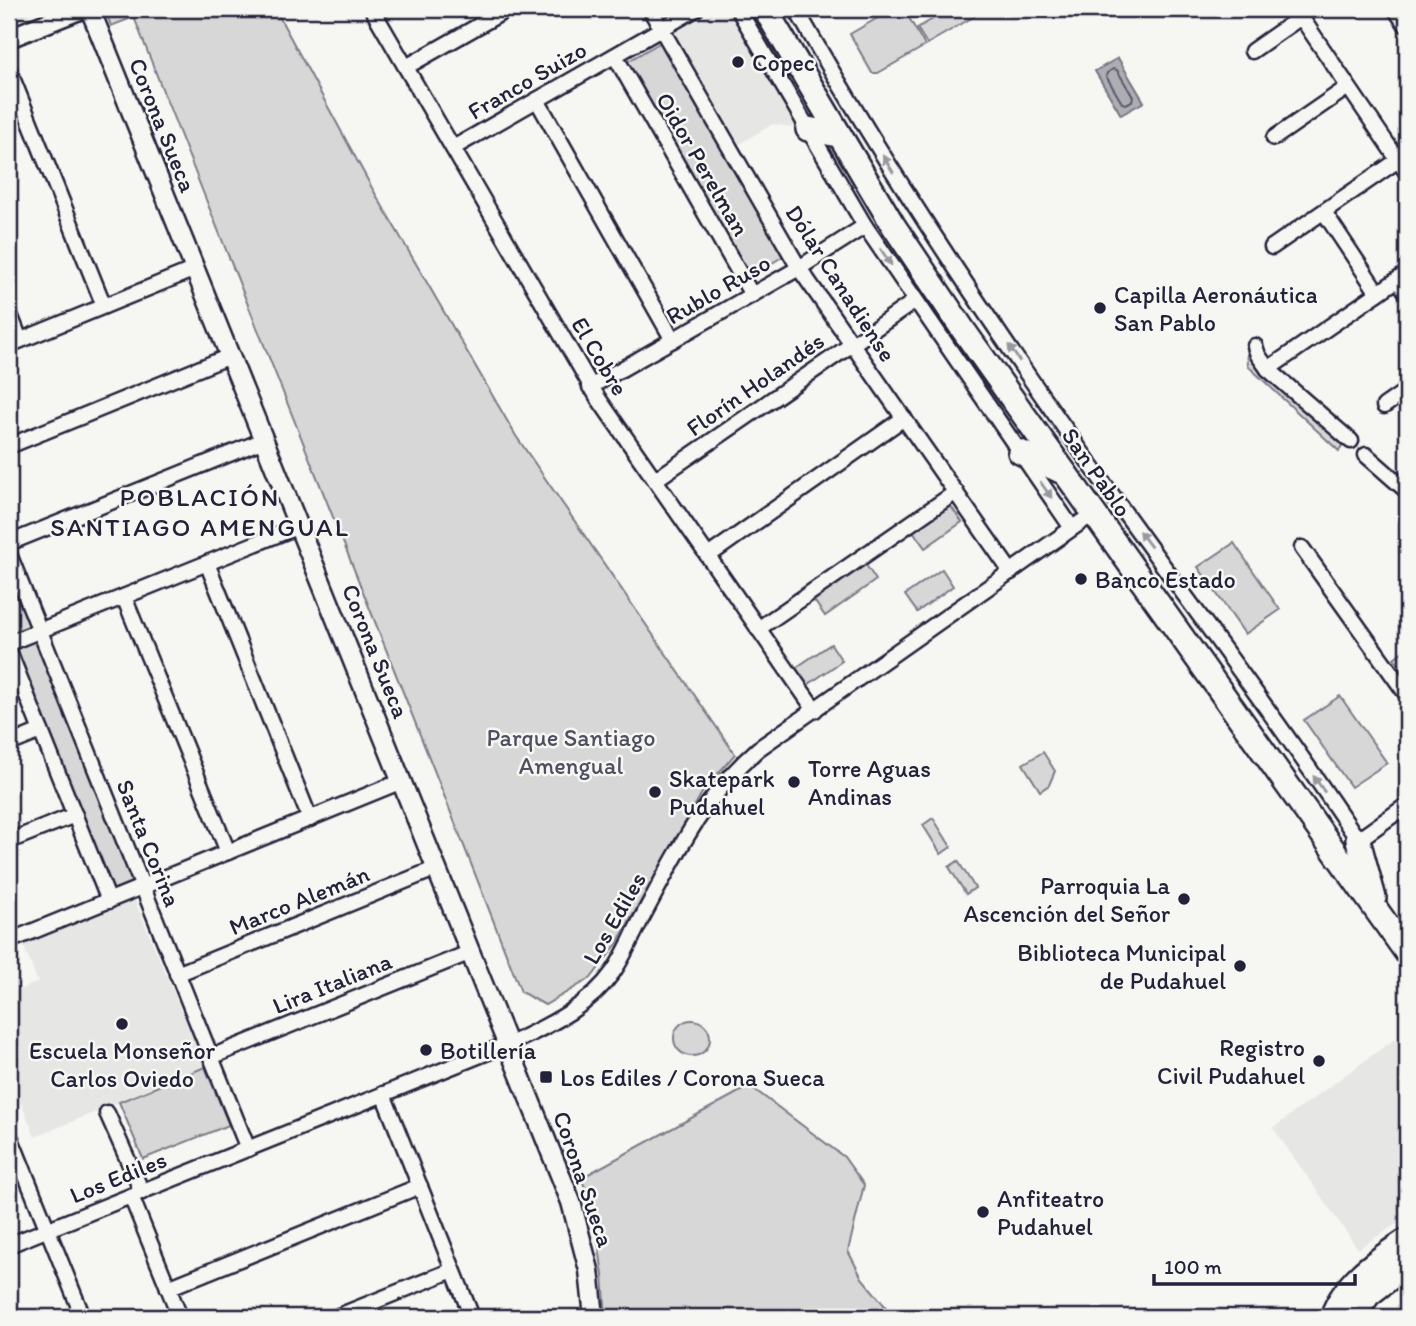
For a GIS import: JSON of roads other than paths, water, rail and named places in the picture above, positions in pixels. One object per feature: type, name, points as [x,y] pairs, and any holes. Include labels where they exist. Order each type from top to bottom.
[{"type":"main road","name":"San Pablo","points":[[765,9],[838,135],[929,278],[1407,953]]},
{"type":"main road","points":[[808,129],[838,135]]},
{"type":"main road","points":[[1020,452],[1067,474]]},
{"type":"main road","points":[[1358,840],[1377,911]]},
{"type":"main road","points":[[1332,1317],[1342,1296],[1354,1280],[1407,1240]]},
{"type":"main road","points":[[1353,1317],[1368,1295],[1407,1265]]},
{"type":"street","points":[[9,38],[82,9]]},
{"type":"street","name":"Corona Sueca","points":[[90,9],[575,1214],[589,1270],[589,1315]]},
{"type":"street","name":"El Cobre","points":[[372,9],[590,387],[815,710]]},
{"type":"street","points":[[406,67],[508,9]]},
{"type":"street","name":"Dólar Canadiense","points":[[650,9],[799,268],[1011,572]]},
{"type":"street","name":"Franco Suizo","points":[[453,148],[696,9]]},
{"type":"street","points":[[738,9],[865,226],[1072,528]]},
{"type":"street","name":"San Pablo","points":[[796,9],[850,104],[949,260],[1358,840]]},
{"type":"street","points":[[1395,9],[1407,26]]},
{"type":"street","points":[[1252,51],[1301,17],[1348,87],[1403,157],[1407,173]]},
{"type":"street","name":"Oidor Perelman","points":[[614,55],[752,295]]},
{"type":"street","points":[[9,70],[104,306]]},
{"type":"street","points":[[1274,138],[1348,87]]},
{"type":"street","points":[[537,100],[673,340]]},
{"type":"street","points":[[1272,247],[1403,157]]},
{"type":"street","points":[[1324,212],[1378,293]]},
{"type":"street","name":"Rublo Ruso","points":[[590,387],[799,268],[865,226]]},
{"type":"street","points":[[9,312],[15,342],[195,269]]},
{"type":"street","points":[[1268,369],[1402,276],[1407,293]]},
{"type":"street","name":"Florín Holandés","points":[[655,480],[915,301]]},
{"type":"street","points":[[1255,346],[1268,369],[1351,441]]},
{"type":"street","points":[[9,446],[230,356]]},
{"type":"street","points":[[1384,406],[1407,390]]},
{"type":"street","points":[[708,556],[904,418]]},
{"type":"street","points":[[9,543],[264,440]]},
{"type":"street","points":[[1366,455],[1407,491]]},
{"type":"street","points":[[758,629],[956,492]]},
{"type":"street","name":"Los Ediles","points":[[9,1245],[508,1044],[560,1018],[596,991],[613,973],[674,858],[708,801],[734,771],[758,749],[1094,513]]},
{"type":"street","points":[[9,643],[299,526]]},
{"type":"street","points":[[1302,548],[1407,695]]},
{"type":"street","name":"Santa Corina","points":[[9,554],[248,1149]]},
{"type":"street","points":[[207,563],[310,819]]},
{"type":"street","points":[[124,597],[228,852]]},
{"type":"street","points":[[9,651],[109,901]]},
{"type":"street","points":[[9,744],[41,731]]},
{"type":"street","points":[[9,942],[402,781]]},
{"type":"street","points":[[1358,840],[1407,805]]},
{"type":"street","points":[[9,841],[75,815]]},
{"type":"street","name":"Marco Alemán","points":[[177,974],[437,868]]},
{"type":"street","name":"Lira Italiana","points":[[211,1057],[471,952]]},
{"type":"street","points":[[383,1094],[472,1317]]},
{"type":"street","points":[[107,1113],[180,1317]]},
{"type":"street","points":[[9,1134],[83,1317]]},
{"type":"street","points":[[168,1288],[420,1186]]},
{"type":"street","points":[[336,1317],[453,1270]]},
{"type":"water","points":[[1118,58],[1144,102],[1121,115],[1095,71]]},
{"type":"place","name":"Copec","points":[[738,62]]},
{"type":"place","name":"Capilla Aeronáutica San Pablo","points":[[1100,308]]},
{"type":"place","name":"Banco Estado","points":[[1081,579]]},
{"type":"place","name":"Torre Aguas Andinas","points":[[794,782]]},
{"type":"place","name":"Skatepark Pudahuel","points":[[655,792]]},
{"type":"place","name":"Parroquia La Ascención del Señor","points":[[1184,899]]},
{"type":"place","name":"Biblioteca Municipal de Pudahuel","points":[[1240,966]]},
{"type":"place","name":"Escuela Monseñor Carlos Oviedo","points":[[122,1024]]},
{"type":"place","name":"Botillería","points":[[426,1050]]},
{"type":"place","name":"Registro Civil Pudahuel","points":[[1319,1061]]},
{"type":"place","name":"Los Ediles / Corona Sueca","points":[[546,1077]]},
{"type":"place","name":"Anfiteatro Pudahuel","points":[[983,1212]]},
{"type":"district","name":"POBLACIÓN SANTIAGO AMENGUAL","points":[[200,512]]},
{"type":"park label","name":"Parque Santiago Amengual","points":[[571,751]]}]
